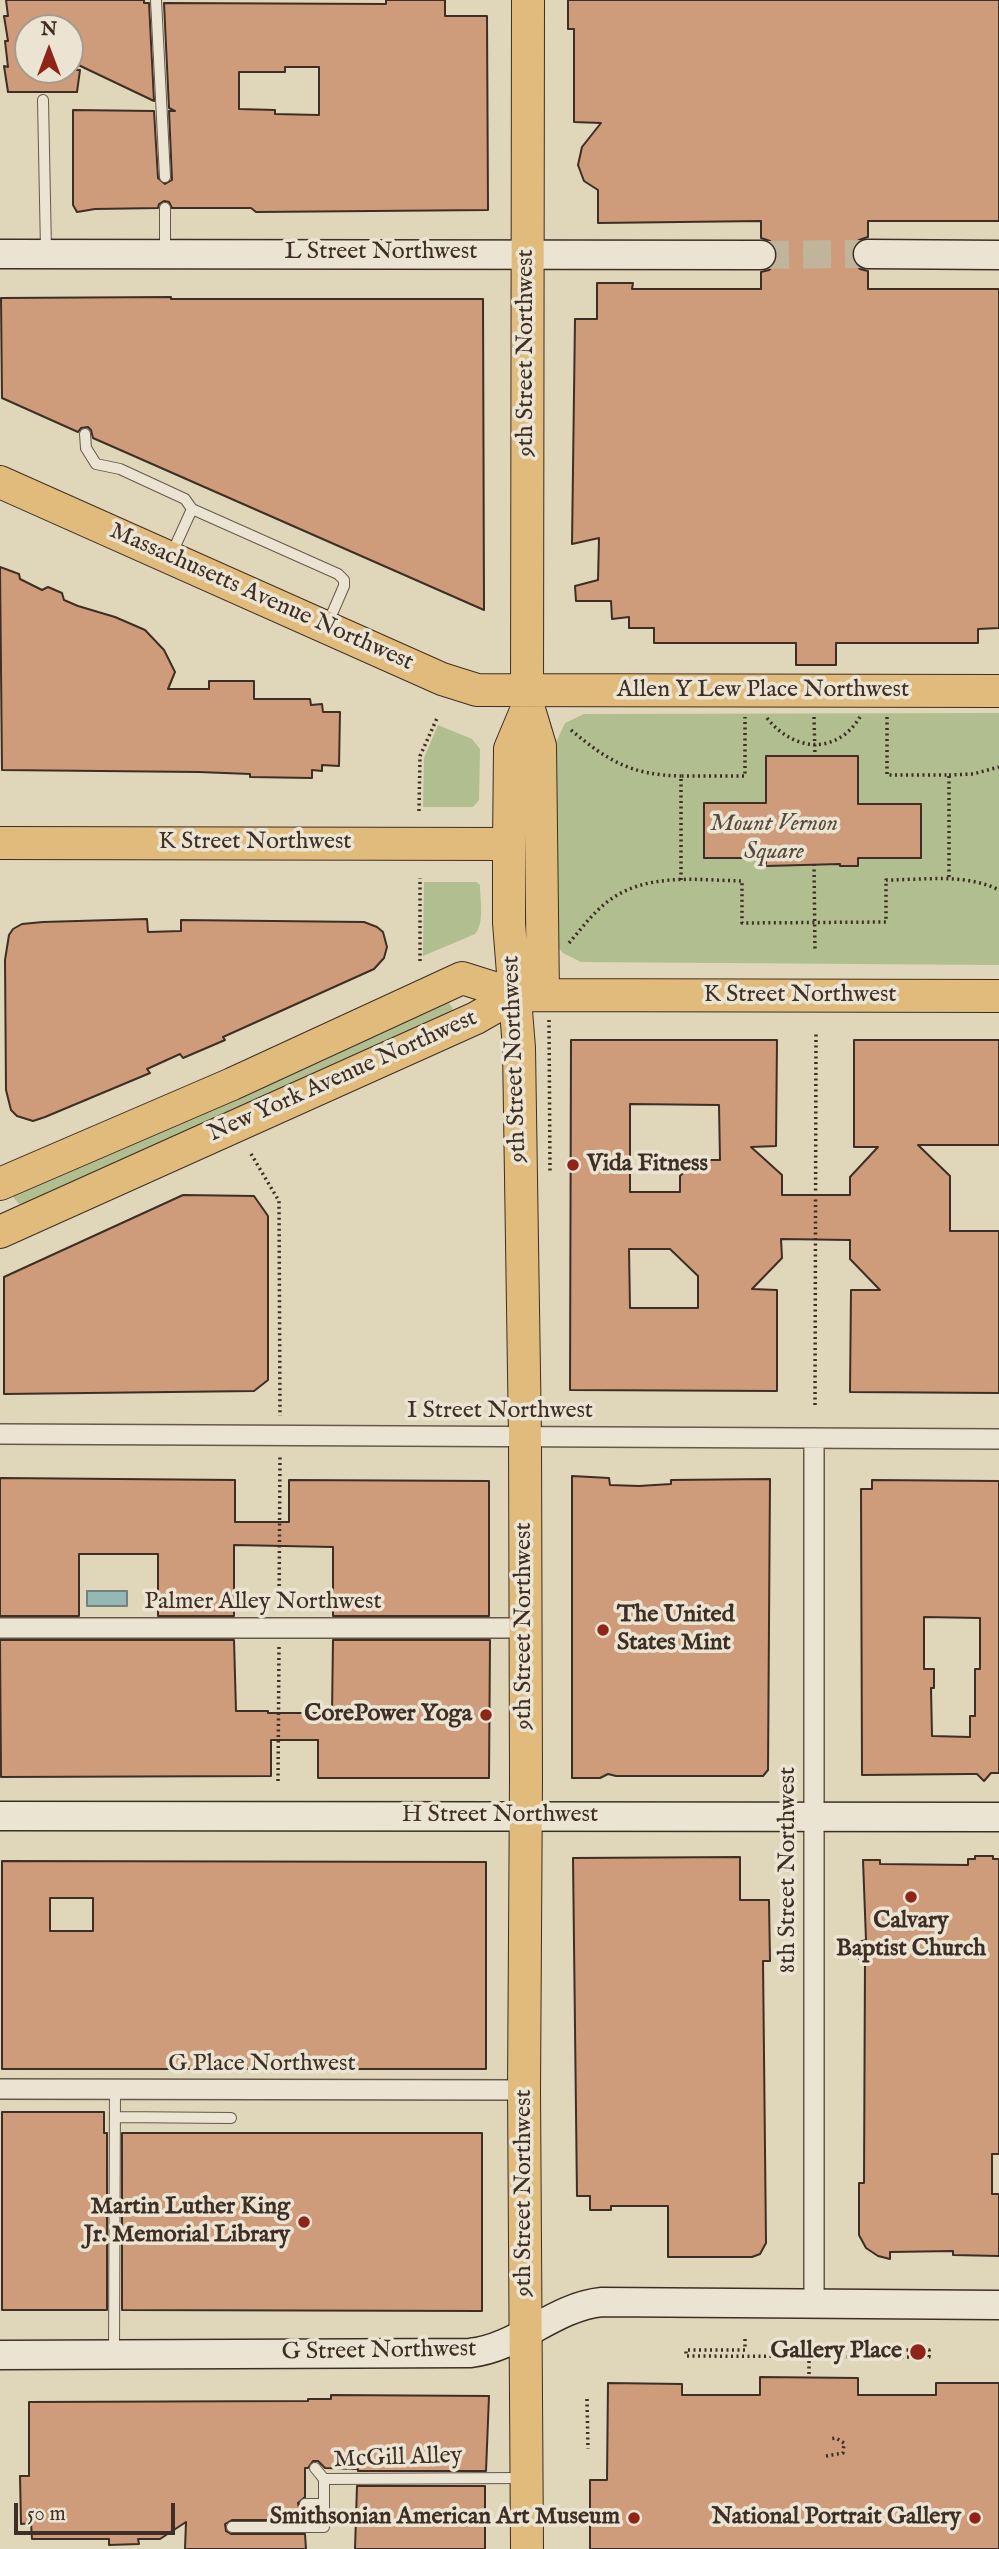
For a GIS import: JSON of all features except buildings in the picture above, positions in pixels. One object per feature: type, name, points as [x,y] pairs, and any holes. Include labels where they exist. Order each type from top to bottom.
[{"type":"main road","name":"9th Street Northwest","points":[[527,2549],[524,2090],[526,1628],[520,1095],[530,995],[540,746],[527,698],[528,0]]},
{"type":"main road","name":"Massachusetts Avenue Northwest","points":[[0,482],[467,688],[527,698]]},
{"type":"main road","name":"Allen Y Lew Place Northwest","points":[[527,698],[999,691]]},
{"type":"main road","name":"9th Street Northwest","points":[[527,698],[510,748],[509,923],[530,995]]},
{"type":"main road","name":"K Street Northwest","points":[[0,843],[509,844]]},
{"type":"main road","name":"New York Avenue Northwest","points":[[0,1184],[232,1084],[462,978],[530,995]]},
{"type":"main road","name":"K Street Northwest","points":[[530,995],[999,996]]},
{"type":"main road","name":"New York Avenue Northwest","points":[[0,1231],[530,995]]},
{"type":"street","name":"L Street Northwest","points":[[0,254],[761,255]]},
{"type":"street","points":[[868,254],[999,255]]},
{"type":"street","name":"I Street Northwest","points":[[0,1434],[999,1438]]},
{"type":"street","name":"8th Street Northwest","points":[[814,1438],[814,2303]]},
{"type":"street","name":"Palmer Alley Northwest","points":[[0,1628],[526,1628]]},
{"type":"street","name":"H Street Northwest","points":[[0,1816],[999,1817]]},
{"type":"street","name":"G Place Northwest","points":[[0,2089],[524,2090]]},
{"type":"street","name":"G Street Northwest","points":[[0,2355],[470,2353],[498,2345],[574,2307],[594,2303],[999,2305]]},
{"type":"lane","points":[[156,0],[165,177]]},
{"type":"lane","points":[[43,100],[46,254]]},
{"type":"lane","points":[[165,208],[165,254]]},
{"type":"lane","points":[[85,435],[86,448],[96,464],[120,469],[184,499],[192,509],[338,575],[344,580],[344,586],[326,627]]},
{"type":"lane","points":[[170,557],[192,509]]},
{"type":"lane","points":[[114,2354],[115,2089]]},
{"type":"lane","points":[[115,2117],[231,2118]]},
{"type":"lane","points":[[315,2468],[324,2479]]},
{"type":"lane","name":"McGill Alley","points":[[232,2527],[324,2527],[324,2479],[527,2477]]},
{"type":"lane","points":[[304,2504],[324,2504]]},
{"type":"path","points":[[419,811],[419,757],[438,716]]},
{"type":"path","points":[[571,730],[601,755],[643,773],[745,776],[745,717]]},
{"type":"path","points":[[767,717],[786,737],[814,745],[844,737],[860,717]]},
{"type":"path","points":[[814,717],[815,756]]},
{"type":"path","points":[[887,717],[887,775],[973,774],[999,767]]},
{"type":"path","points":[[949,775],[949,879]]},
{"type":"path","points":[[681,776],[681,880]]},
{"type":"path","points":[[814,864],[815,952]]},
{"type":"path","points":[[420,878],[420,961]]},
{"type":"path","points":[[568,944],[597,911],[621,893],[649,882],[742,881],[742,923],[886,922],[886,880],[974,881],[999,890]]},
{"type":"path","points":[[815,1405],[816,1034]]},
{"type":"path","points":[[251,1154],[279,1201],[280,1426]]},
{"type":"path","points":[[746,2339],[746,2350],[686,2350],[686,2356],[929,2357],[929,2350],[869,2350],[869,2339]]},
{"type":"path","points":[[809,2339],[809,2377]]},
{"type":"path","points":[[587,2399],[588,2449]]},
{"type":"path","points":[[826,2456],[843,2453],[845,2447],[844,2443],[836,2438],[829,2439]]},
{"type":"green space","name":"Mount Vernon Square","points":[[999,713],[999,965],[581,962],[563,953],[557,946],[550,755],[565,723],[584,714]]},
{"type":"green space","points":[[438,725],[472,739],[480,749],[479,800],[473,807],[423,807],[424,758]]},
{"type":"green space","points":[[424,882],[476,882],[480,885],[481,911],[475,934],[423,956]]},
{"type":"green space","points":[[448,1002],[453,1008],[449,1014],[24,1203],[19,1204],[14,1198],[13,1194]]},
{"type":"water","points":[[87,1591],[127,1591],[127,1606],[87,1606]]},
{"type":"tunnel","points":[[761,255],[868,254]]},
{"type":"place","name":"Vida Fitness","points":[[573,1165]]},
{"type":"place","name":"The United States Mint","points":[[603,1630]]},
{"type":"place","name":"CorePower Yoga","points":[[486,1715]]},
{"type":"place","name":"Calvary Baptist Church","points":[[911,1897]]},
{"type":"place","name":"Martin Luther King Jr. Memorial Library","points":[[304,2222]]},
{"type":"place","name":"Gallery Place","points":[[918,2352]]},
{"type":"place","name":"Smithsonian American Art Museum","points":[[634,2518]]},
{"type":"place","name":"National Portrait Gallery","points":[[975,2518]]}]
